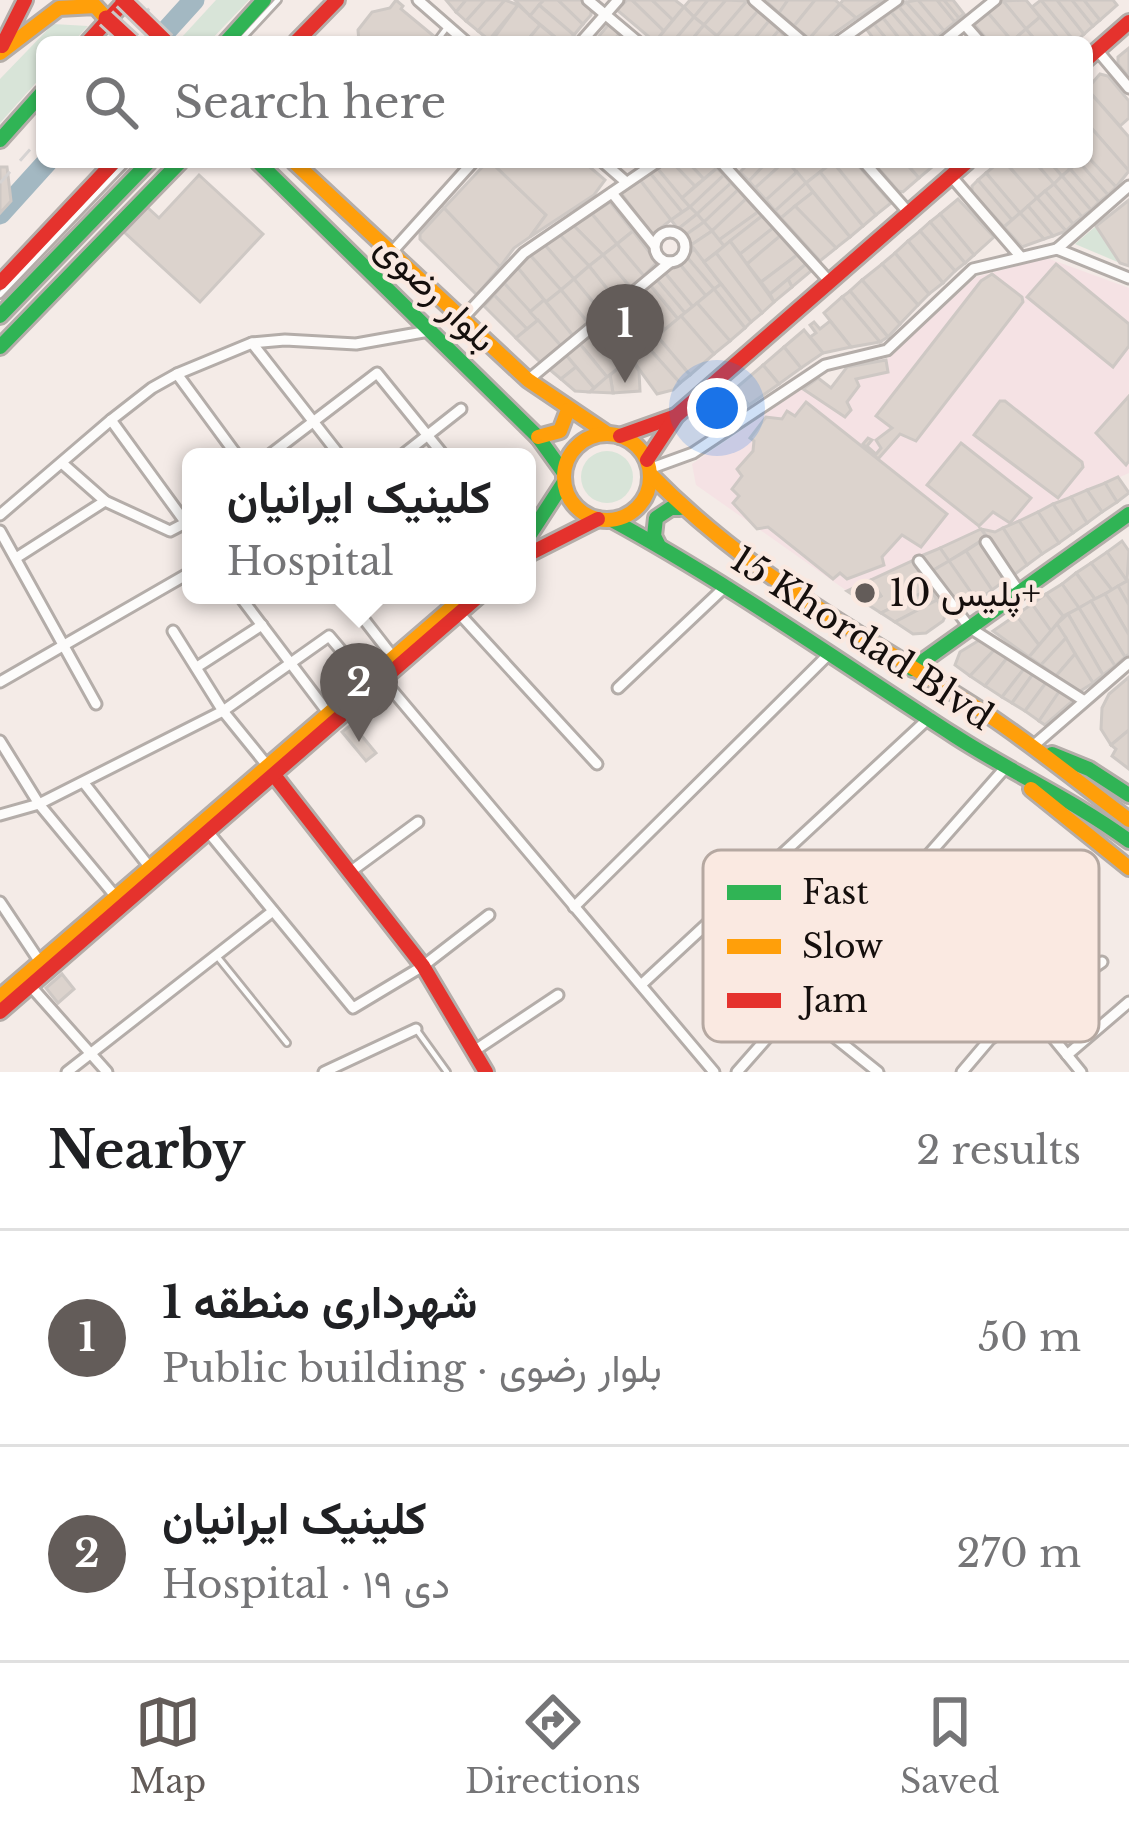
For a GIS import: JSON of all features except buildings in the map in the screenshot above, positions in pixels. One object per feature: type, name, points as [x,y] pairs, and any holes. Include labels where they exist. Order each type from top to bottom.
[{"type":"main road","points":[[0,50],[25,0]]},
{"type":"main road","points":[[93,36],[124,0],[160,36]]},
{"type":"main road","points":[[231,36],[264,0]]},
{"type":"main road","points":[[302,36],[337,0]]},
{"type":"main road","points":[[0,50],[59,8],[97,8],[126,36]]},
{"type":"main road","points":[[1093,53],[1129,22]]},
{"type":"main road","points":[[0,140],[36,100]]},
{"type":"main road","points":[[0,283],[108,168]]},
{"type":"main road","points":[[0,316],[143,168]]},
{"type":"main road","points":[[0,347],[175,168]]},
{"type":"main road","name":"بلوار رضوی","points":[[264,168],[538,436],[564,477]]},
{"type":"main road","name":"بلوار رضوی","points":[[299,168],[528,380],[568,410],[614,435]]},
{"type":"main road","points":[[536,551],[636,509],[644,499],[648,468],[676,416],[961,168]]},
{"type":"main road","points":[[538,436],[560,431],[568,410]]},
{"type":"main road","points":[[536,524],[578,445],[676,416]]},
{"type":"main road","points":[[614,435],[631,442],[648,468]]},
{"type":"main road","name":"15 Khordad Blvd","points":[[648,468],[680,508],[740,556],[1033,746],[1084,798]]},
{"type":"main road","points":[[564,477],[569,499],[581,512],[605,520]]},
{"type":"main road","points":[[658,544],[656,518],[670,508],[680,508]]},
{"type":"main road","points":[[912,669],[1129,514]]},
{"type":"main road","name":"15 Khordad Blvd","points":[[605,520],[728,585],[1005,768],[1084,798]]},
{"type":"main road","points":[[0,1012],[27,982],[458,604]]},
{"type":"main road","points":[[1033,746],[1089,770],[1129,795]]},
{"type":"main road","points":[[1005,768],[1129,868]]},
{"type":"main road","points":[[271,771],[422,967],[486,1072]]},
{"type":"main road","points":[[1084,798],[1129,820]]},
{"type":"main road","points":[[1084,798],[1129,841]]},
{"type":"main road","points":[[0,997],[27,982]]},
{"type":"street","points":[[418,0],[459,36]]},
{"type":"street","points":[[588,0],[631,36]]},
{"type":"street","points":[[586,36],[618,0]]},
{"type":"street","points":[[754,0],[796,36]]},
{"type":"street","points":[[846,36],[897,0]]},
{"type":"street","points":[[951,36],[995,0]]},
{"type":"street","points":[[965,25],[975,36]]},
{"type":"street","points":[[1093,55],[1129,88]]},
{"type":"street","points":[[391,253],[468,168]]},
{"type":"street","points":[[610,168],[626,182]]},
{"type":"street","points":[[461,320],[524,253],[648,168]]},
{"type":"street","points":[[727,168],[830,282]]},
{"type":"street","points":[[869,168],[909,213]]},
{"type":"street","points":[[951,176],[1020,256]]},
{"type":"street","points":[[648,468],[693,453],[826,365],[887,350],[973,269],[1057,249],[1129,186]]},
{"type":"street","points":[[612,194],[655,245],[656,254],[670,262]]},
{"type":"street","points":[[528,380],[684,253],[682,236],[665,232],[655,245]]},
{"type":"street","points":[[1057,249],[1129,278]]},
{"type":"street","points":[[0,515],[111,420],[177,374],[252,344],[285,340],[356,344],[433,330]]},
{"type":"street","points":[[252,344],[333,448]]},
{"type":"street","points":[[278,448],[377,373],[438,448]]},
{"type":"street","points":[[177,374],[231,448]]},
{"type":"street","points":[[412,448],[461,409]]},
{"type":"street","points":[[111,420],[182,514]]},
{"type":"street","points":[[63,464],[105,501],[170,532],[182,528]]},
{"type":"street","points":[[16,557],[105,501]]},
{"type":"street","points":[[0,530],[96,704]]},
{"type":"street","points":[[986,542],[1020,592]]},
{"type":"street","points":[[919,561],[970,628],[1083,700]]},
{"type":"street","points":[[0,682],[182,577]]},
{"type":"street","points":[[618,688],[728,585]]},
{"type":"street","points":[[246,604],[332,718]]},
{"type":"street","points":[[352,604],[397,662]]},
{"type":"street","points":[[460,604],[597,764]]},
{"type":"street","points":[[197,668],[262,626]]},
{"type":"street","points":[[173,632],[223,711],[271,771]]},
{"type":"street","points":[[0,815],[39,804],[223,711],[329,636],[352,662]]},
{"type":"street","points":[[574,907],[830,652]]},
{"type":"street","points":[[1033,746],[1129,663]]},
{"type":"street","points":[[380,676],[714,1072]]},
{"type":"street","points":[[787,850],[930,717]]},
{"type":"street","points":[[0,741],[39,804],[120,902]]},
{"type":"street","points":[[933,850],[1005,768]]},
{"type":"street","points":[[84,782],[153,872]]},
{"type":"street","points":[[350,872],[418,822]]},
{"type":"street","points":[[204,828],[353,1008],[422,967],[489,915]]},
{"type":"street","points":[[0,902],[44,968]]},
{"type":"street","points":[[67,1072],[273,911]]},
{"type":"street","points":[[640,986],[703,928]]},
{"type":"street","points":[[27,982],[107,1072]]},
{"type":"street","points":[[474,1051],[558,995]]},
{"type":"street","points":[[1099,1028],[1129,1002]]},
{"type":"street","points":[[324,1072],[416,1029]]},
{"type":"street","points":[[737,1072],[765,1042]]},
{"type":"street","points":[[841,1042],[878,1072]]},
{"type":"street","points":[[962,1072],[987,1042]]},
{"type":"street","points":[[1056,1042],[1081,1072]]},
{"type":"street","points":[[1067,1055],[1082,1042]]},
{"type":"lane","points":[[245,36],[278,0]]},
{"type":"lane","points":[[440,36],[448,26]]},
{"type":"lane","points":[[0,295],[121,168]]},
{"type":"lane","points":[[217,956],[286,1043]]},
{"type":"lane","points":[[416,1029],[447,1072]]},
{"type":"shaded area","points":[[216,0],[249,0],[215,36],[183,36]]},
{"type":"shaded area","points":[[53,24],[88,26],[79,36],[41,36]]},
{"type":"shaded area","points":[[36,42],[36,83],[0,123],[0,79]]},
{"type":"shaded area","points":[[1096,226],[1120,263],[1075,244]]},
{"type":"shaded area","points":[[1047,258],[1129,288],[1129,473],[995,532],[981,529],[847,591],[696,485],[692,464],[818,378],[831,388],[847,367],[886,360],[976,277]]},
{"type":"shaded area","points":[[607,451],[626,458],[633,477],[626,496],[607,503],[588,496],[581,477],[588,458]]},
{"type":"waterway","points":[[161,36],[194,0]]},
{"type":"waterway","points":[[0,214],[42,168]]},
{"type":"railway","points":[[124,36],[157,0]]},
{"type":"railway","points":[[0,183],[36,143]]},
{"type":"traffic: fast","points":[[231,36],[264,0]]},
{"type":"traffic: fast","points":[[0,140],[36,100]]},
{"type":"traffic: fast","points":[[0,316],[143,168]]},
{"type":"traffic: fast","points":[[0,347],[174,168]]},
{"type":"traffic: fast","points":[[264,168],[538,437],[564,473]]},
{"type":"traffic: fast","points":[[536,525],[564,482]]},
{"type":"traffic: fast","points":[[658,544],[656,518],[680,508]]},
{"type":"traffic: fast","points":[[912,669],[1129,514]]},
{"type":"traffic: fast","points":[[612,520],[1129,841]]},
{"type":"traffic: fast","points":[[1052,754],[1089,769],[1129,795]]},
{"type":"traffic: slow","points":[[0,53],[59,8],[95,6],[106,18]]},
{"type":"traffic: slow","points":[[300,168],[528,380],[608,434]]},
{"type":"traffic: slow","points":[[538,437],[560,431],[568,410]]},
{"type":"traffic: slow","points":[[607,434],[637,447],[650,477],[637,507],[607,520],[577,507],[564,477],[577,447],[607,434]]},
{"type":"traffic: slow","points":[[650,474],[770,576],[988,715],[1129,820]]},
{"type":"traffic: slow","points":[[0,997],[456,604]]},
{"type":"traffic: slow","points":[[1031,789],[1129,868]]},
{"type":"traffic: jam","points":[[2,46],[25,0]]},
{"type":"traffic: jam","points":[[123,0],[160,36]]},
{"type":"traffic: jam","points":[[93,36],[126,0]]},
{"type":"traffic: jam","points":[[302,36],[337,0]]},
{"type":"traffic: jam","points":[[106,18],[126,36]]},
{"type":"traffic: jam","points":[[1093,54],[1129,22]]},
{"type":"traffic: jam","points":[[0,283],[108,168]]},
{"type":"traffic: jam","points":[[647,460],[676,416],[960,168]]},
{"type":"traffic: jam","points":[[620,436],[676,416]]},
{"type":"traffic: jam","points":[[536,550],[598,519]]},
{"type":"traffic: jam","points":[[0,1012],[470,604]]},
{"type":"traffic: jam","points":[[274,775],[423,966],[486,1072]]},
{"type":"place","name":"شهرداری منطقه 1","points":[[625,383]]},
{"type":"place","name":"پلیس 10+","points":[[865,593]]},
{"type":"place","name":"کلینیک ایرانیان","points":[[359,742]]}]
